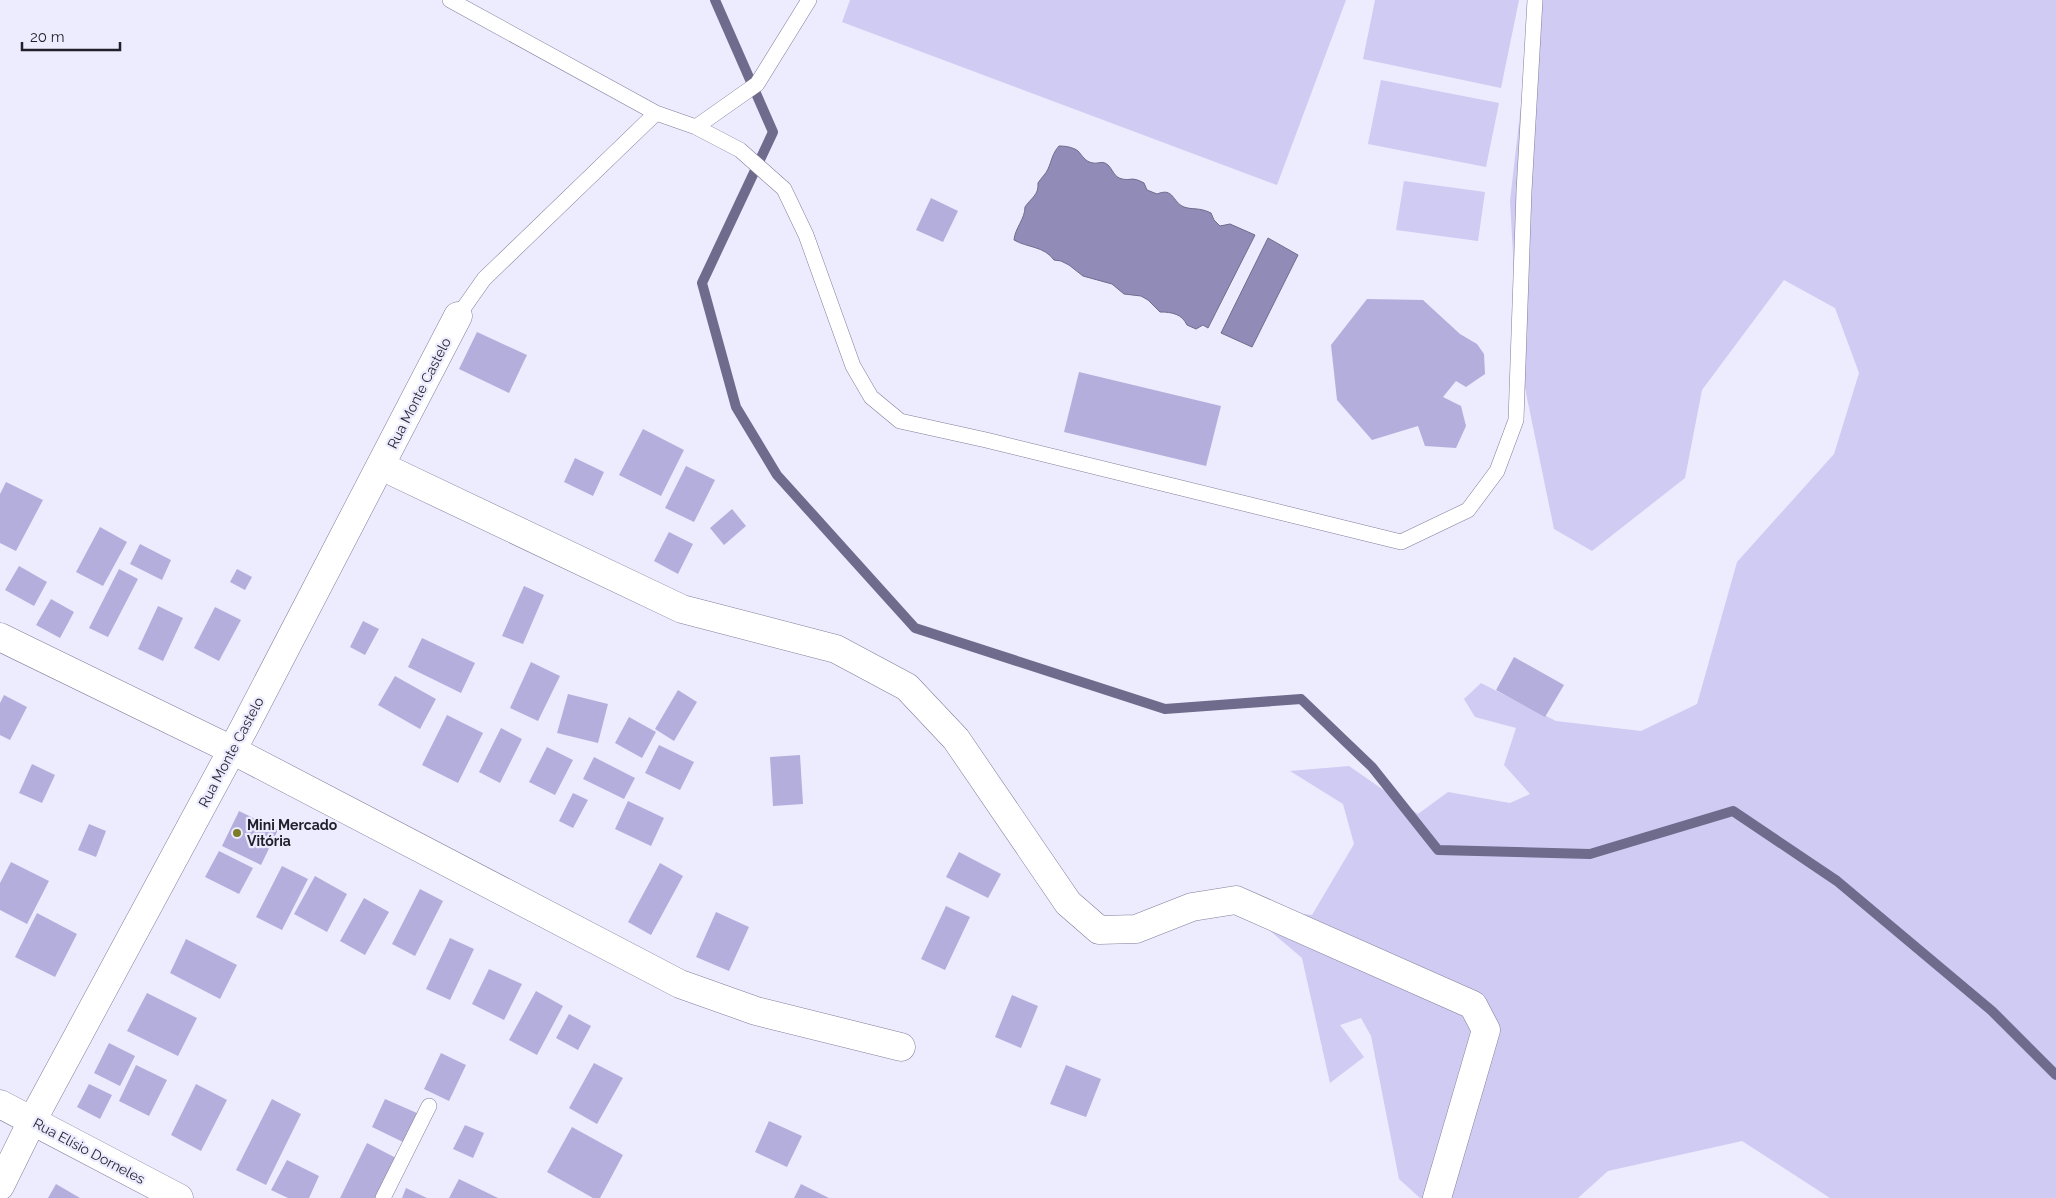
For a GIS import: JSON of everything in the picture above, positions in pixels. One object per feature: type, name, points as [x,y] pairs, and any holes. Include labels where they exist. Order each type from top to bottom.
[{"type":"street","name":"Rua Monte Castelo","points":[[0,1186],[32,1121],[232,750],[458,316]]},
{"type":"street","points":[[381,466],[682,609],[836,649],[907,687],[956,739],[1068,903],[1099,930],[1136,929],[1192,907],[1236,900],[1473,1005],[1486,1030],[1437,1198]]},
{"type":"street","points":[[0,637],[232,750],[680,984],[756,1011],[901,1047]]},
{"type":"street","name":"Rua Elísio Dorneles","points":[[0,1104],[179,1198]]},
{"type":"lane","points":[[450,0],[656,113],[696,127],[740,150],[784,189],[806,235],[853,366],[872,397],[900,421],[986,440],[1401,542],[1468,510],[1497,471],[1516,420],[1524,191],[1535,0]]},
{"type":"lane","points":[[696,127],[757,84],[809,0]]},
{"type":"lane","points":[[458,316],[484,279],[656,113]]},
{"type":"lane","points":[[382,1198],[429,1106]]},
{"type":"shaded area","points":[[850,0],[1346,0],[1277,185],[842,22]]},
{"type":"shaded area","points":[[1375,0],[1519,0],[1501,88],[1363,59]]},
{"type":"shaded area","points":[[1533,0],[2056,0],[2056,1198],[1830,1198],[1742,1141],[1608,1171],[1578,1198],[1420,1198],[1399,1179],[1371,1036],[1361,1018],[1340,1025],[1364,1057],[1330,1083],[1302,958],[1269,930],[1270,910],[1312,915],[1354,844],[1343,804],[1290,771],[1349,766],[1418,814],[1448,792],[1510,803],[1530,794],[1504,765],[1516,728],[1475,717],[1464,699],[1481,683],[1556,721],[1641,731],[1697,704],[1737,562],[1834,454],[1859,373],[1835,308],[1784,280],[1702,390],[1685,478],[1592,551],[1554,529],[1519,359],[1510,201]]},
{"type":"shaded area","points":[[1381,80],[1499,103],[1486,167],[1368,144]]},
{"type":"shaded area","points":[[1059,146],[1069,147],[1078,151],[1090,162],[1106,164],[1117,177],[1134,179],[1144,183],[1147,190],[1157,194],[1167,192],[1184,207],[1211,213],[1214,220],[1220,226],[1230,224],[1255,235],[1208,328],[1203,325],[1196,329],[1187,325],[1179,316],[1160,312],[1141,296],[1124,294],[1112,284],[1083,276],[1069,265],[1054,260],[1046,252],[1014,240],[1025,207],[1036,193],[1038,183],[1047,171],[1053,154]]},
{"type":"shaded area","points":[[1404,181],[1485,192],[1478,241],[1396,230]]},
{"type":"shaded area","points":[[1268,238],[1298,255],[1252,347],[1221,333]]},
{"type":"building","points":[[931,198],[958,211],[943,242],[916,230]]},
{"type":"building","points":[[1367,299],[1423,300],[1460,334],[1477,344],[1484,354],[1485,374],[1466,387],[1456,381],[1443,397],[1461,406],[1466,426],[1456,448],[1425,446],[1418,426],[1372,440],[1337,400],[1331,345]]},
{"type":"building","points":[[477,332],[527,355],[509,393],[459,369]]},
{"type":"building","points":[[1079,372],[1221,406],[1206,466],[1064,432]]},
{"type":"building","points":[[643,429],[684,450],[661,496],[619,475]]},
{"type":"building","points":[[575,458],[604,472],[593,496],[564,482]]},
{"type":"building","points":[[686,466],[715,480],[694,522],[665,508]]},
{"type":"building","points":[[6,482],[43,500],[16,551],[0,543],[0,494]]},
{"type":"building","points":[[732,509],[746,526],[724,545],[710,528]]},
{"type":"building","points":[[100,527],[127,542],[103,586],[76,572]]},
{"type":"building","points":[[669,532],[693,544],[678,574],[654,561]]},
{"type":"building","points":[[140,544],[171,560],[162,580],[130,564]]},
{"type":"building","points":[[19,566],[47,582],[34,606],[5,590]]},
{"type":"building","points":[[119,569],[138,579],[108,637],[89,628]]},
{"type":"building","points":[[237,569],[252,577],[245,590],[230,582]]},
{"type":"building","points":[[524,586],[544,595],[523,644],[502,636]]},
{"type":"building","points":[[51,599],[74,612],[60,638],[36,625]]},
{"type":"building","points":[[158,606],[183,618],[163,661],[138,649]]},
{"type":"building","points":[[215,607],[241,620],[219,661],[194,648]]},
{"type":"building","points":[[363,621],[379,629],[365,655],[350,647]]},
{"type":"building","points":[[422,638],[475,663],[461,693],[408,667]]},
{"type":"building","points":[[1514,657],[1564,685],[1545,717],[1496,690]]},
{"type":"building","points":[[531,662],[560,676],[538,721],[510,708]]},
{"type":"building","points":[[395,676],[436,699],[420,729],[378,705]]},
{"type":"building","points":[[678,690],[697,702],[674,741],[655,729]]},
{"type":"building","points":[[568,694],[608,704],[598,743],[557,733]]},
{"type":"building","points":[[4,695],[27,707],[10,740],[0,735],[0,703]]},
{"type":"building","points":[[447,715],[483,733],[458,783],[422,765]]},
{"type":"building","points":[[629,717],[656,732],[642,758],[615,743]]},
{"type":"building","points":[[501,728],[522,739],[500,783],[479,772]]},
{"type":"building","points":[[659,745],[694,762],[680,790],[645,773]]},
{"type":"building","points":[[547,747],[573,760],[555,795],[529,782]]},
{"type":"building","points":[[800,755],[803,804],[773,806],[770,757]]},
{"type":"building","points":[[594,757],[635,778],[624,799],[583,779]]},
{"type":"building","points":[[32,764],[55,775],[42,803],[19,793]]},
{"type":"building","points":[[573,793],[588,800],[573,828],[559,821]]},
{"type":"building","points":[[628,801],[664,818],[651,846],[615,829]]},
{"type":"building","points":[[239,811],[278,830],[261,865],[222,846]]},
{"type":"building","points":[[89,824],[106,831],[96,857],[78,850]]},
{"type":"building","points":[[219,851],[253,868],[239,894],[205,877]]},
{"type":"building","points":[[959,852],[1001,874],[988,898],[946,877]]},
{"type":"building","points":[[11,862],[49,881],[27,924],[0,910],[0,883]]},
{"type":"building","points":[[660,863],[683,876],[651,935],[628,922]]},
{"type":"building","points":[[282,866],[308,879],[282,930],[256,917]]},
{"type":"building","points":[[315,876],[347,894],[327,932],[294,914]]},
{"type":"building","points":[[420,889],[443,901],[415,956],[392,944]]},
{"type":"building","points":[[364,898],[389,912],[365,955],[340,941]]},
{"type":"building","points":[[946,906],[970,917],[945,970],[921,959]]},
{"type":"building","points":[[716,912],[749,927],[729,971],[696,957]]},
{"type":"building","points":[[37,913],[77,934],[55,977],[15,957]]},
{"type":"building","points":[[450,938],[474,949],[450,1000],[426,989]]},
{"type":"building","points":[[186,939],[237,965],[220,999],[170,973]]},
{"type":"building","points":[[489,969],[522,984],[504,1020],[472,1004]]},
{"type":"building","points":[[536,991],[563,1006],[537,1055],[509,1040]]},
{"type":"building","points":[[147,993],[197,1018],[178,1056],[127,1031]]},
{"type":"building","points":[[1012,995],[1038,1006],[1021,1048],[995,1037]]},
{"type":"building","points":[[569,1014],[591,1026],[578,1050],[556,1038]]},
{"type":"building","points":[[109,1043],[135,1056],[120,1086],[94,1073]]},
{"type":"building","points":[[441,1053],[466,1065],[449,1101],[424,1089]]},
{"type":"building","points":[[594,1063],[623,1078],[597,1124],[569,1108]]},
{"type":"building","points":[[136,1065],[167,1080],[149,1116],[119,1101]]},
{"type":"building","points":[[1066,1065],[1101,1079],[1086,1117],[1050,1104]]},
{"type":"building","points":[[89,1084],[112,1095],[100,1119],[77,1107]]},
{"type":"building","points":[[196,1084],[227,1100],[201,1151],[171,1135]]},
{"type":"building","points":[[272,1099],[301,1114],[266,1185],[236,1170]]},
{"type":"building","points":[[385,1099],[417,1113],[403,1142],[372,1127]]},
{"type":"building","points":[[769,1121],[802,1136],[787,1167],[755,1152]]},
{"type":"building","points":[[465,1125],[484,1133],[473,1158],[453,1149]]},
{"type":"building","points":[[572,1127],[623,1155],[600,1198],[593,1198],[547,1172]]},
{"type":"building","points":[[367,1143],[398,1159],[378,1198],[340,1198]]},
{"type":"building","points":[[287,1160],[319,1176],[309,1198],[288,1198],[271,1190]]},
{"type":"building","points":[[459,1179],[498,1198],[449,1198]]},
{"type":"building","points":[[56,1184],[80,1198],[48,1198]]},
{"type":"building","points":[[801,1184],[829,1198],[794,1198]]},
{"type":"building","points":[[406,1188],[427,1198],[402,1198]]},
{"type":"waterway","points":[[715,0],[773,132],[702,283],[736,407],[777,475],[915,628],[1165,709],[1301,699],[1372,767],[1438,850],[1590,854],[1733,811],[1837,881],[1992,1011],[2056,1075]]},
{"type":"place","name":"Mini Mercado Vitória","points":[[237,833]]}]
